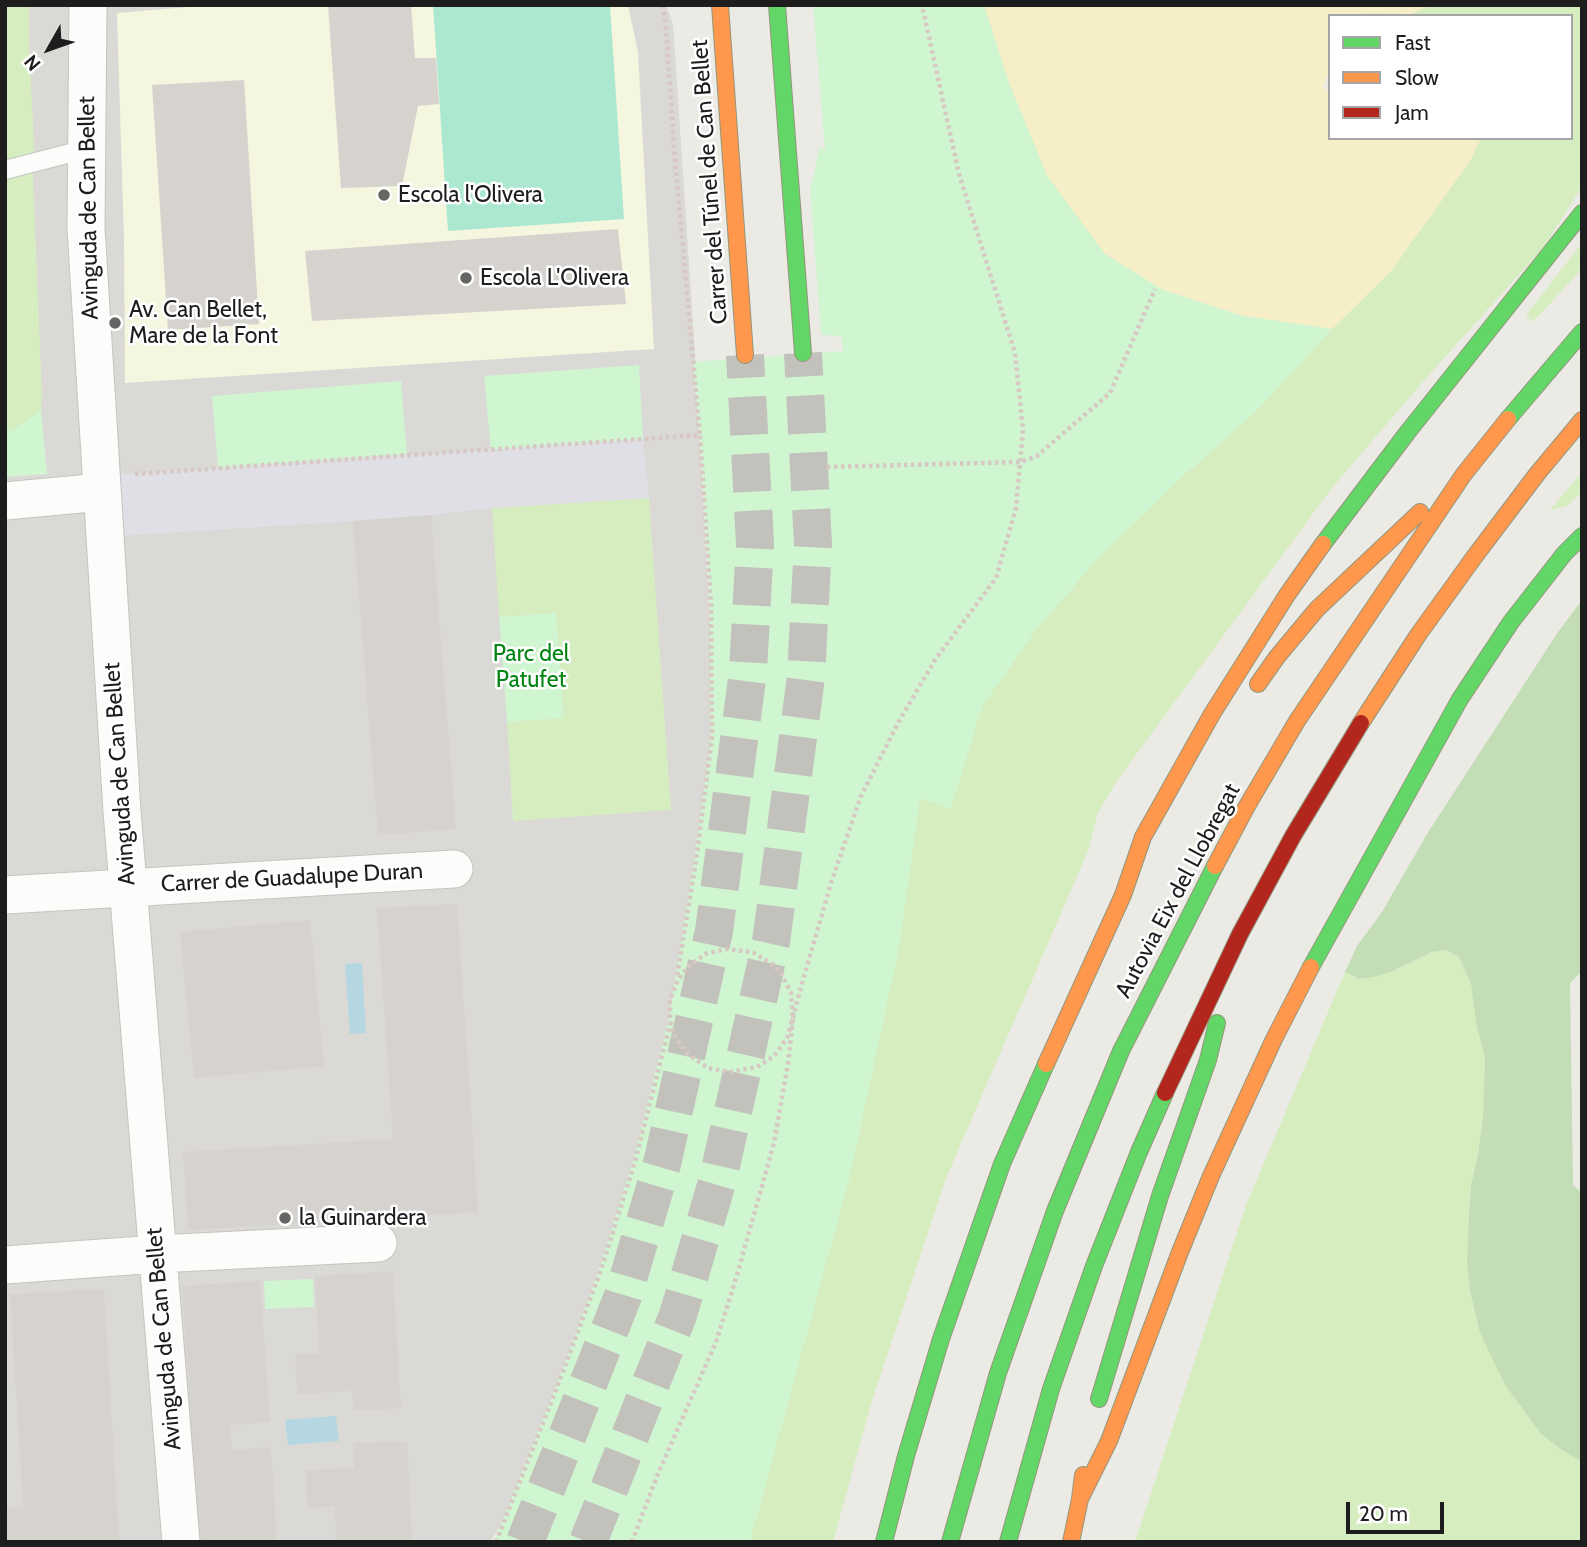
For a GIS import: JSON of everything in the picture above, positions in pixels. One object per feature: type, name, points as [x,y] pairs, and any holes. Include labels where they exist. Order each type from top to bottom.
[{"type":"main road","name":"Carrer del Túnel de Can Bellet","points":[[720,5],[745,355]]},
{"type":"main road","points":[[777,5],[803,354]]},
{"type":"main road","points":[[884,1542],[937,1352],[1002,1164],[1123,895],[1143,837],[1212,714],[1287,595],[1399,444],[1582,213]]},
{"type":"main road","name":"Autovia Eix del Llobregat","points":[[950,1542],[998,1373],[1055,1211],[1121,1051],[1240,818],[1285,742],[1464,474],[1582,332]]},
{"type":"main road","points":[[1008,1542],[1051,1389],[1094,1266],[1180,1058],[1240,934],[1325,782],[1418,635],[1475,556],[1582,420]]},
{"type":"main road","points":[[1246,701],[1277,657],[1317,609],[1464,474]]},
{"type":"main road","points":[[1080,1499],[1108,1441],[1211,1176],[1273,1039],[1460,699],[1511,622],[1564,554],[1582,536]]},
{"type":"main road","points":[[1123,895],[1155,849]]},
{"type":"main road","points":[[1095,1413],[1160,1196],[1208,1060],[1240,934]]},
{"type":"main road","points":[[1071,1542],[1086,1450]]},
{"type":"street","name":"Avinguda de Can Bellet","points":[[88,5],[86,228],[101,484],[128,887],[181,1542]]},
{"type":"street","points":[[5,501],[101,484]]},
{"type":"street","name":"Carrer de Guadalupe Duran","points":[[5,895],[454,869]]},
{"type":"street","points":[[5,1265],[379,1243]]},
{"type":"lane","points":[[5,170],[86,149]]},
{"type":"path","points":[[496,1542],[601,1270],[636,1158],[671,1019],[712,738],[711,605],[700,435],[663,5]]},
{"type":"path","points":[[632,1542],[657,1476],[716,1342],[737,1275],[774,1143],[793,1018],[791,993],[781,973],[771,963],[752,952],[726,949],[705,954],[679,978],[670,999],[670,1020],[676,1037],[688,1054],[708,1068],[729,1072],[757,1067],[775,1056],[787,1038],[793,1018],[831,883],[861,796],[899,721],[935,660],[996,578],[1016,508],[1023,430],[1015,353],[959,174],[922,5]]},
{"type":"path","points":[[827,467],[1021,462],[1037,456],[1111,393],[1155,289]]},
{"type":"path","points":[[700,435],[701,456]]},
{"type":"path","points":[[101,484],[700,435]]},
{"type":"shaded area","points":[[5,5],[666,5],[673,24],[716,735],[667,1060],[532,1476],[490,1542],[5,1542]]},
{"type":"shaded area","name":"Escola l'Olivera","points":[[214,5],[628,5],[638,52],[654,349],[125,383],[124,239],[117,13]]},
{"type":"shaded area","points":[[643,439],[649,498],[104,537],[101,476]]},
{"type":"green space","points":[[5,5],[29,5],[42,395],[41,409],[11,430],[5,430]]},
{"type":"green space","points":[[433,5],[610,5],[624,219],[448,231]]},
{"type":"green space","points":[[813,5],[984,5],[1009,83],[1047,176],[1105,254],[1163,290],[1243,316],[1332,329],[1257,411],[1182,477],[1095,562],[1036,630],[982,707],[951,809],[920,798],[899,948],[850,1176],[750,1542],[494,1542],[599,1270],[634,1157],[669,1018],[711,738],[710,605],[693,362],[843,351],[841,337],[821,334],[810,189],[820,147],[825,151]]},
{"type":"green space","points":[[984,5],[1009,83],[1105,254],[1163,290],[1243,316],[1332,329],[1391,271],[1470,161],[1480,140],[1573,140],[1573,14],[1411,14],[1430,5],[1582,5],[1582,187],[1542,249],[1331,489],[1116,782],[1097,815],[1089,849],[946,1178],[871,1404],[833,1542],[656,1542]]},
{"type":"green space","points":[[1582,243],[1582,269],[1533,322],[1526,315]]},
{"type":"green space","points":[[639,365],[643,439],[491,450],[484,376]]},
{"type":"green space","points":[[401,381],[407,454],[218,468],[212,396]]},
{"type":"green space","points":[[41,409],[47,474],[5,477],[5,430],[11,430]]},
{"type":"green space","points":[[1582,472],[1582,492],[1567,506],[1550,510]]},
{"type":"green space","points":[[649,498],[671,810],[513,821],[507,722],[564,717],[556,613],[499,617],[492,508]]},
{"type":"green space","points":[[1582,600],[1582,971],[1570,983],[1573,1185],[1582,1193],[1582,1462],[1541,1434],[1505,1385],[1480,1333],[1470,1291],[1467,1262],[1471,1186],[1483,1117],[1485,1057],[1477,1028],[1471,984],[1459,957],[1446,950],[1432,952],[1391,972],[1359,979],[1345,972],[1357,946],[1382,912],[1427,834],[1558,632]]},
{"type":"green space","name":"Parc del Patufet","points":[[556,613],[564,718],[507,722],[499,617]]},
{"type":"green space","points":[[1446,950],[1459,957],[1471,984],[1477,1028],[1485,1057],[1483,1117],[1469,1213],[1467,1262],[1470,1291],[1480,1333],[1505,1385],[1541,1434],[1582,1462],[1582,1542],[1135,1542],[1246,1205],[1345,972],[1359,979],[1391,972],[1432,952]]},
{"type":"green space","points":[[313,1279],[314,1307],[265,1309],[264,1281]]},
{"type":"sand","points":[[984,5],[1430,5],[1411,14],[1328,14],[1328,73],[1323,87],[1328,93],[1328,140],[1480,140],[1470,161],[1391,271],[1332,329],[1243,316],[1163,290],[1105,254],[1047,176],[1009,83]]},
{"type":"water","points":[[362,963],[366,1033],[350,1034],[345,964]]},
{"type":"water","points":[[336,1416],[339,1441],[288,1445],[285,1420]]},
{"type":"building","name":"Escola L'Olivera","points":[[328,5],[411,5],[415,58],[436,58],[439,104],[418,106],[402,186],[341,188]]},
{"type":"building","points":[[244,80],[259,324],[168,330],[152,85]]},
{"type":"building","name":"Escola L'Olivera","points":[[618,229],[626,304],[312,321],[305,251]]},
{"type":"building","points":[[431,515],[456,829],[378,835],[353,521]]},
{"type":"building","points":[[457,904],[478,1212],[188,1230],[183,1152],[393,1139],[377,908]]},
{"type":"building","points":[[310,920],[324,1066],[194,1078],[180,932]]},
{"type":"building","points":[[393,1271],[401,1408],[353,1411],[352,1391],[297,1394],[295,1354],[319,1353],[315,1276]]},
{"type":"building","points":[[260,1281],[270,1422],[230,1425],[232,1450],[271,1447],[277,1542],[199,1542],[182,1286]]},
{"type":"building","points":[[104,1289],[119,1542],[5,1542],[5,1508],[23,1507],[10,1294]]},
{"type":"building","points":[[407,1442],[412,1542],[336,1542],[335,1506],[307,1508],[306,1470],[354,1468],[353,1443]]},
{"type":"tunnel","points":[[588,1542],[678,1315],[718,1179],[771,942],[806,677],[813,544],[803,353]]},
{"type":"tunnel","points":[[525,1542],[623,1296],[662,1164],[714,931],[748,671],[755,544],[745,355]]},
{"type":"traffic: fast","points":[[777,5],[803,353]]},
{"type":"traffic: fast","points":[[1323,544],[1407,433],[1582,213]]},
{"type":"traffic: fast","points":[[1508,419],[1582,332]]},
{"type":"traffic: fast","points":[[1311,967],[1460,699],[1511,622],[1564,554],[1582,536]]},
{"type":"traffic: fast","points":[[950,1542],[998,1373],[1055,1211],[1121,1051],[1215,866]]},
{"type":"traffic: fast","points":[[1099,1399],[1160,1196],[1208,1060],[1217,1023]]},
{"type":"traffic: fast","points":[[884,1542],[941,1339],[1002,1164],[1046,1064]]},
{"type":"traffic: fast","points":[[1008,1542],[1051,1389],[1094,1266],[1165,1093]]},
{"type":"traffic: slow","points":[[720,5],[745,355]]},
{"type":"traffic: slow","points":[[1215,866],[1297,721],[1464,474],[1508,419]]},
{"type":"traffic: slow","points":[[1361,723],[1418,635],[1475,556],[1582,420]]},
{"type":"traffic: slow","points":[[1258,684],[1317,609],[1420,512]]},
{"type":"traffic: slow","points":[[1046,1064],[1123,895],[1143,837],[1212,714],[1287,595],[1323,544]]},
{"type":"traffic: slow","points":[[1080,1499],[1109,1441],[1211,1176],[1274,1039],[1311,967]]},
{"type":"traffic: slow","points":[[1071,1542],[1083,1475]]},
{"type":"traffic: jam","points":[[1165,1093],[1240,934],[1293,836],[1361,723]]},
{"type":"place","name":"Escola l'Olivera","points":[[384,195]]},
{"type":"place","name":"Escola L'Olivera","points":[[466,278]]},
{"type":"place","name":"Av. Can Bellet, Mare de la Font","points":[[115,323]]},
{"type":"place","name":"la Guinardera","points":[[285,1218]]}]
